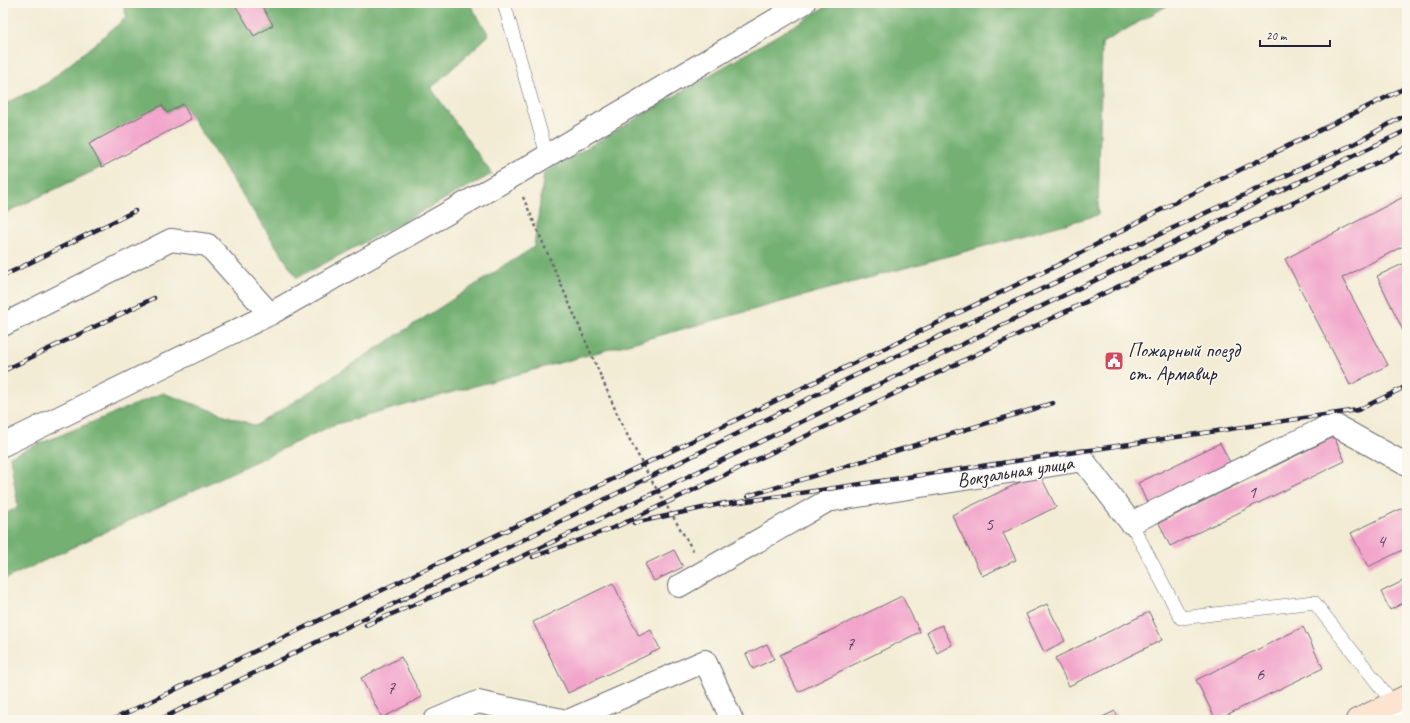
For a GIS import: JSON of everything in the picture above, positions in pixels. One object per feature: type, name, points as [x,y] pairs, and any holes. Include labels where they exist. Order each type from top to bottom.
[{"type":"main road","points":[[1357,720],[1401,706]]},
{"type":"street","points":[[3,445],[270,314],[513,176],[804,3]]},
{"type":"street","points":[[3,325],[171,240],[208,245],[270,314]]},
{"type":"street","points":[[1131,523],[1333,424],[1407,465]]},
{"type":"street","name":"Вокзальная улица","points":[[679,586],[706,572],[827,501],[1083,460],[1131,523]]},
{"type":"street","points":[[570,720],[705,660],[732,720]]},
{"type":"street","points":[[435,720],[478,702],[562,720]]},
{"type":"lane","points":[[504,3],[547,155]]},
{"type":"lane","points":[[1131,523],[1181,618],[1314,602],[1401,706]]},
{"type":"path","points":[[513,176],[622,425],[650,478],[706,572]]},
{"type":"green space","points":[[122,3],[469,3],[489,35],[431,88],[492,174],[297,278],[183,104],[167,113],[162,105],[90,144],[102,167],[3,214],[3,105],[47,83],[127,17]]},
{"type":"green space","points":[[832,3],[1172,3],[1102,43],[1098,215],[333,425],[3,580],[3,515],[18,507],[10,456],[163,393],[256,426],[534,247],[544,173]]},
{"type":"building","points":[[234,3],[260,3],[273,25],[254,36]]},
{"type":"building","points":[[183,104],[191,119],[102,167],[89,144],[162,105],[167,113]]},
{"type":"building","points":[[1407,195],[1407,244],[1342,278],[1388,365],[1350,385],[1285,259]]},
{"type":"building","points":[[1407,262],[1407,339],[1377,276]]},
{"type":"building","points":[[1334,437],[1345,461],[1170,546],[1159,523]]},
{"type":"building","points":[[1220,443],[1231,464],[1148,505],[1138,483]]},
{"type":"building","points":[[1039,473],[1056,507],[1003,533],[1016,560],[982,576],[952,515]]},
{"type":"building","points":[[1407,506],[1407,548],[1368,567],[1351,533]]},
{"type":"building","points":[[674,550],[683,567],[654,581],[645,564]]},
{"type":"building","points":[[1407,579],[1407,601],[1390,610],[1381,592]]},
{"type":"building","points":[[613,583],[639,636],[651,630],[660,649],[568,693],[533,622]]},
{"type":"building","points":[[902,596],[920,632],[798,692],[780,655]]},
{"type":"building","points":[[1047,604],[1065,641],[1044,652],[1026,614]]},
{"type":"building","points":[[1149,612],[1162,640],[1069,686],[1055,658]]},
{"type":"building","points":[[942,625],[952,645],[937,653],[927,632]]},
{"type":"building","points":[[1303,627],[1323,668],[1216,720],[1196,680]]},
{"type":"building","points":[[767,644],[774,659],[753,669],[746,654]]},
{"type":"building","points":[[401,657],[422,697],[382,718],[361,678]]},
{"type":"building","points":[[1115,711],[1119,720],[1096,720]]},
{"type":"railway","points":[[112,720],[1058,265],[1183,198],[1407,87]]},
{"type":"railway","points":[[159,720],[854,376],[1354,144],[1407,114]]},
{"type":"railway","points":[[366,625],[486,574],[1407,130]]},
{"type":"railway","points":[[1407,147],[1395,154],[1407,149]]},
{"type":"railway","points":[[533,557],[618,526],[1395,154]]},
{"type":"railway","points":[[3,276],[135,211]]},
{"type":"railway","points":[[3,371],[154,298]]},
{"type":"railway","points":[[720,505],[1358,410],[1407,386]]},
{"type":"railway","points":[[748,496],[1053,403]]},
{"type":"railway","points":[[634,523],[725,503]]},
{"type":"place","name":"Пожарный поезд ст. Армавир","points":[[1114,361]]}]
